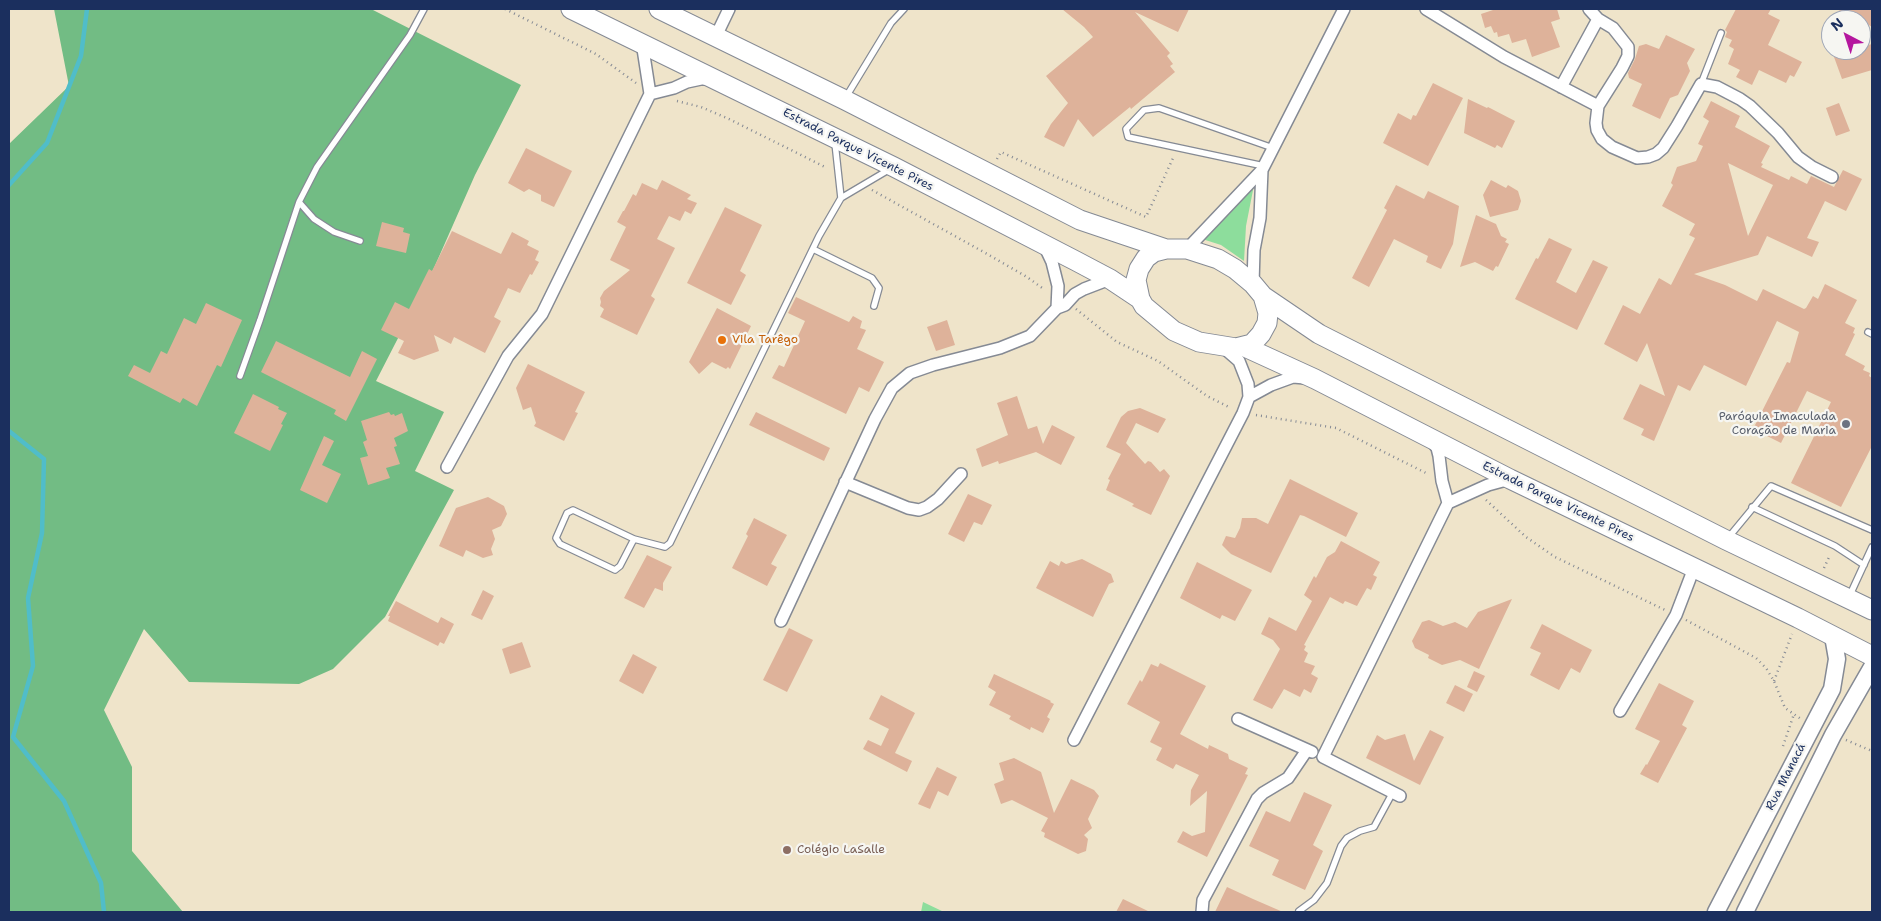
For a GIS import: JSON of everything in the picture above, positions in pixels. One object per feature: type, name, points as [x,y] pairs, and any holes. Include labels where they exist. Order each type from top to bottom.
[{"type":"main road","name":"Estrada Parque Vicente Pires","points":[[572,9],[894,167],[1110,279],[1140,299]]},
{"type":"main road","points":[[659,9],[845,100],[1080,220],[1166,250]]},
{"type":"main road","points":[[1258,290],[1268,313],[1267,323],[1252,344],[1236,348],[1222,347],[1199,342],[1174,332],[1144,306],[1140,299],[1136,280],[1139,269],[1146,258],[1154,252],[1187,249],[1218,259],[1235,269],[1258,290],[1319,334],[1726,540],[1872,610]]},
{"type":"main road","name":"Estrada Parque Vicente Pires","points":[[1245,347],[1315,379],[1510,479],[1872,656]]},
{"type":"street","points":[[716,36],[729,9]]},
{"type":"street","points":[[1187,249],[1263,168],[1344,9]]},
{"type":"street","points":[[1426,9],[1504,57],[1598,106]]},
{"type":"street","points":[[1589,9],[1598,19],[1613,28],[1628,47],[1628,56],[1622,68],[1598,106],[1597,130],[1602,140],[1612,147],[1637,158],[1648,158],[1656,154],[1663,148],[1700,84],[1717,87],[1750,106],[1778,133],[1798,157],[1812,167],[1832,177]]},
{"type":"street","points":[[1561,86],[1598,19]]},
{"type":"street","points":[[447,468],[508,356],[542,314],[650,94],[643,49],[640,42]]},
{"type":"street","points":[[650,94],[701,79],[717,80]]},
{"type":"street","points":[[1258,290],[1254,250],[1260,218],[1263,168]]},
{"type":"street","points":[[1044,245],[1056,276],[1060,305]]},
{"type":"street","points":[[781,621],[887,396],[899,381],[910,373],[933,365],[1000,348],[1030,336],[1060,305],[1075,294],[1110,279]]},
{"type":"street","points":[[1074,740],[1243,413],[1248,397],[1248,384],[1239,361],[1222,347]]},
{"type":"street","points":[[1248,397],[1271,385],[1293,377],[1315,379]]},
{"type":"street","points":[[1430,438],[1437,448],[1442,481],[1448,503]]},
{"type":"street","points":[[846,482],[908,508],[920,510],[938,498],[961,474]]},
{"type":"street","points":[[1323,758],[1448,503],[1488,485],[1510,479]]},
{"type":"street","points":[[1620,711],[1676,615],[1694,568]]},
{"type":"street","name":"Rua Manacá","points":[[1716,912],[1832,688],[1837,659],[1833,636]]},
{"type":"street","name":"Rua Manacá","points":[[1745,912],[1833,735],[1872,667]]},
{"type":"street","points":[[1238,719],[1397,794]]},
{"type":"street","points":[[1202,912],[1203,900],[1258,799],[1263,793],[1288,778],[1307,750]]},
{"type":"lane","points":[[240,376],[299,202],[317,167],[410,35],[424,9]]},
{"type":"lane","points":[[845,100],[892,23],[904,9]]},
{"type":"lane","points":[[1700,84],[1721,33]]},
{"type":"lane","points":[[1263,168],[1128,137],[1126,129],[1144,110],[1160,108],[1273,148]]},
{"type":"lane","points":[[834,137],[842,198]]},
{"type":"lane","points":[[634,539],[620,566],[615,570],[560,544],[556,538],[567,513],[573,510],[634,539],[666,547],[670,543],[813,249],[842,198],[894,167]]},
{"type":"lane","points":[[299,202],[314,219],[334,232],[360,241]]},
{"type":"lane","points":[[813,249],[872,278],[879,288],[874,306]]},
{"type":"lane","points":[[1726,540],[1771,486],[1872,530]]},
{"type":"lane","points":[[1752,507],[1835,546],[1864,565]]},
{"type":"lane","points":[[1848,598],[1872,547]]},
{"type":"lane","points":[[1299,911],[1314,900],[1327,883],[1346,838],[1374,827],[1397,794]]},
{"type":"path","points":[[505,9],[596,54],[650,94]]},
{"type":"path","points":[[676,100],[701,107],[729,119],[839,175]]},
{"type":"path","points":[[990,173],[1001,152],[1146,217],[1178,148]]},
{"type":"path","points":[[862,185],[936,224],[1027,277],[1060,305],[1072,306],[1116,342],[1158,361],[1207,396],[1243,413],[1336,428],[1442,481]]},
{"type":"green space","points":[[54,9],[371,9],[521,85],[475,175],[434,268],[376,381],[444,412],[415,471],[454,490],[385,617],[333,669],[299,684],[189,682],[144,629],[104,710],[132,767],[132,851],[183,912],[9,912],[9,144],[69,86]]},
{"type":"green space","points":[[1255,180],[1246,226],[1244,261],[1221,245],[1199,238]]},
{"type":"green space","points":[[923,902],[944,912],[921,912]]},
{"type":"building","points":[[1062,9],[1189,9],[1178,32],[1135,12],[1170,53],[1167,56],[1173,64],[1170,66],[1175,72],[1131,109],[1130,107],[1093,137],[1078,119],[1064,147],[1044,137],[1051,124],[1068,103],[1046,76],[1093,37]]},
{"type":"building","points":[[1496,9],[1557,9],[1560,19],[1551,22],[1560,47],[1532,57],[1526,39],[1512,43],[1509,34],[1498,37],[1497,32],[1494,33],[1491,26],[1485,28],[1481,14]]},
{"type":"building","points":[[1736,9],[1771,9],[1768,14],[1780,20],[1768,45],[1802,62],[1794,77],[1790,75],[1786,83],[1759,70],[1752,85],[1736,77],[1740,70],[1728,64],[1734,49],[1729,46],[1732,40],[1725,37],[1727,32],[1725,30]]},
{"type":"building","points":[[1836,9],[1872,9],[1872,27],[1871,10]]},
{"type":"building","points":[[1666,35],[1695,49],[1687,63],[1690,71],[1678,95],[1670,98],[1660,119],[1632,106],[1642,84],[1629,78],[1628,73],[1639,46],[1646,44],[1659,49]]},
{"type":"building","points":[[1871,44],[1872,70],[1842,79],[1835,60],[1871,60]]},
{"type":"building","points":[[1433,83],[1463,98],[1428,166],[1383,143],[1398,113],[1411,120],[1413,115],[1416,116]]},
{"type":"building","points":[[1468,99],[1515,121],[1502,148],[1497,145],[1495,148],[1464,133]]},
{"type":"building","points":[[1711,101],[1740,116],[1735,127],[1770,146],[1761,163],[1763,164],[1761,167],[1789,180],[1791,176],[1807,184],[1811,176],[1834,187],[1843,170],[1862,179],[1846,211],[1825,201],[1807,238],[1819,242],[1812,257],[1767,236],[1758,255],[1694,274],[1725,285],[1757,301],[1763,289],[1804,309],[1813,296],[1818,299],[1825,284],[1857,300],[1845,323],[1855,328],[1853,333],[1855,334],[1845,355],[1865,366],[1863,370],[1870,373],[1869,376],[1872,378],[1872,446],[1841,507],[1791,483],[1831,402],[1807,391],[1781,443],[1753,429],[1787,362],[1790,363],[1799,332],[1777,321],[1746,386],[1704,365],[1690,391],[1678,385],[1654,441],[1641,435],[1644,429],[1623,419],[1640,384],[1665,396],[1647,343],[1637,362],[1604,344],[1623,305],[1640,314],[1659,278],[1671,285],[1695,238],[1689,235],[1695,224],[1662,206],[1673,185],[1671,183],[1677,167],[1696,161],[1703,146],[1698,144],[1709,121],[1703,117]],"holes":[[[1728,163],[1773,185],[1748,236]]]},
{"type":"building","points":[[1839,103],[1850,131],[1836,136],[1826,108]]},
{"type":"building","points":[[526,148],[572,171],[554,207],[541,201],[541,195],[529,189],[524,192],[508,183]]},
{"type":"building","points":[[662,180],[691,195],[687,199],[697,203],[691,214],[685,211],[680,221],[669,216],[657,239],[675,248],[651,296],[655,299],[637,335],[600,317],[604,309],[600,306],[600,298],[604,291],[630,270],[610,260],[626,227],[617,222],[633,194],[636,196],[642,183],[657,190]]},
{"type":"building","points":[[1491,180],[1506,188],[1508,185],[1518,191],[1521,201],[1518,210],[1490,217],[1483,195]]},
{"type":"building","points":[[1396,185],[1424,199],[1428,191],[1459,206],[1453,244],[1441,269],[1426,262],[1428,256],[1394,239],[1369,287],[1352,278],[1387,210],[1384,208]]},
{"type":"building","points":[[725,207],[762,225],[740,271],[746,275],[731,305],[687,283]]},
{"type":"building","points":[[1476,215],[1496,224],[1501,236],[1507,239],[1505,242],[1509,244],[1498,267],[1496,266],[1493,271],[1475,262],[1460,267]]},
{"type":"building","points":[[382,222],[404,228],[403,232],[410,234],[406,253],[376,246]]},
{"type":"building","points":[[452,231],[501,254],[512,232],[529,241],[527,245],[539,251],[535,260],[539,262],[520,293],[508,288],[494,317],[501,321],[485,353],[454,337],[451,344],[434,335],[439,351],[414,360],[398,353],[404,341],[381,330],[395,302],[409,309],[429,269],[432,271]]},
{"type":"building","points":[[1549,238],[1572,249],[1556,282],[1576,293],[1593,260],[1608,267],[1577,330],[1515,299],[1536,258],[1538,259]]},
{"type":"building","points":[[796,297],[849,322],[853,316],[862,321],[860,328],[866,330],[857,349],[884,362],[869,392],[859,387],[846,414],[772,378],[779,365],[784,367],[805,321],[788,313]]},
{"type":"building","points":[[206,303],[242,320],[221,367],[217,365],[197,406],[183,398],[180,403],[128,376],[134,365],[150,373],[161,351],[167,354],[184,318],[196,324]]},
{"type":"building","name":"Vila Tarêgo","points":[[717,308],[751,326],[730,369],[712,362],[699,374],[689,362]]},
{"type":"building","points":[[947,320],[955,345],[936,351],[927,327]]},
{"type":"building","points":[[276,341],[350,377],[362,351],[377,359],[346,421],[334,414],[336,410],[261,372]]},
{"type":"building","points":[[528,364],[585,392],[575,412],[578,413],[564,441],[534,426],[536,423],[531,407],[523,410],[516,388]]},
{"type":"building","points":[[253,394],[287,413],[270,451],[234,433]]},
{"type":"building","points":[[1017,396],[1028,429],[1037,426],[1043,444],[1052,425],[1075,437],[1061,465],[1036,452],[999,464],[998,461],[982,467],[976,449],[1008,435],[997,403]]},
{"type":"building","points":[[1140,408],[1166,419],[1158,433],[1136,423],[1126,443],[1145,464],[1148,461],[1151,462],[1160,472],[1164,469],[1170,476],[1151,515],[1106,490],[1110,480],[1108,479],[1121,454],[1106,447],[1121,417],[1128,411]]},
{"type":"building","points":[[389,412],[395,416],[402,413],[408,431],[394,438],[397,446],[394,447],[400,464],[386,468],[390,478],[368,485],[360,458],[368,456],[363,442],[367,440],[361,421]]},
{"type":"building","points":[[756,412],[830,448],[824,461],[749,425]]},
{"type":"building","points":[[324,436],[334,441],[322,465],[341,474],[327,503],[300,490]]},
{"type":"building","points":[[1290,479],[1358,513],[1346,537],[1300,515],[1271,573],[1231,554],[1222,545],[1226,536],[1235,538],[1242,518],[1256,518],[1268,524]]},
{"type":"building","points":[[968,494],[992,505],[982,525],[974,522],[964,542],[948,534]]},
{"type":"building","points":[[488,497],[504,506],[507,514],[501,526],[492,530],[495,539],[491,549],[493,555],[483,558],[466,550],[463,557],[439,546],[456,508]]},
{"type":"building","points":[[754,518],[787,535],[771,564],[777,567],[767,586],[732,568],[748,536],[746,534]]},
{"type":"building","points":[[1341,541],[1380,562],[1373,575],[1377,577],[1371,590],[1367,588],[1357,606],[1345,601],[1343,604],[1330,597],[1304,645],[1306,646],[1304,650],[1308,653],[1304,662],[1315,666],[1311,674],[1318,678],[1311,693],[1304,689],[1300,697],[1284,689],[1272,709],[1253,700],[1280,649],[1273,640],[1261,634],[1269,617],[1296,631],[1312,601],[1304,595],[1327,557],[1335,552]]},
{"type":"building","points":[[647,555],[672,567],[663,583],[663,591],[655,588],[644,608],[624,598]]},
{"type":"building","points":[[1082,559],[1111,574],[1114,582],[1109,584],[1093,617],[1036,588],[1050,561],[1059,566],[1061,561],[1066,564]]},
{"type":"building","points":[[1197,562],[1252,590],[1235,621],[1222,615],[1220,619],[1180,598]]},
{"type":"building","points":[[483,590],[494,596],[482,620],[471,615]]},
{"type":"building","points":[[1512,599],[1479,669],[1460,660],[1442,665],[1428,658],[1429,655],[1415,648],[1412,641],[1422,622],[1429,620],[1443,626],[1455,622],[1467,628],[1478,612]]},
{"type":"building","points":[[396,601],[438,623],[441,617],[454,624],[444,644],[440,642],[438,646],[388,621],[390,616],[388,616]]},
{"type":"building","points":[[1542,624],[1592,650],[1580,673],[1571,668],[1559,690],[1530,675],[1541,653],[1530,648]]},
{"type":"building","points":[[789,628],[813,640],[787,692],[763,680]]},
{"type":"building","points":[[522,642],[531,667],[510,674],[502,649]]},
{"type":"building","points":[[633,654],[657,667],[643,694],[619,681]]},
{"type":"building","points":[[1160,663],[1206,686],[1180,734],[1208,749],[1209,745],[1228,754],[1229,759],[1248,768],[1245,774],[1248,775],[1207,857],[1177,842],[1183,831],[1192,836],[1205,832],[1207,791],[1190,806],[1191,790],[1199,775],[1176,764],[1173,769],[1156,760],[1162,748],[1150,742],[1160,722],[1127,704],[1140,680],[1142,682],[1151,664],[1158,667]]},
{"type":"building","points":[[1474,671],[1485,676],[1477,692],[1467,687]]},
{"type":"building","points":[[994,674],[1054,704],[1047,717],[1050,719],[1043,733],[1031,727],[1030,730],[1009,719],[1011,716],[989,705],[996,692],[988,687]]},
{"type":"building","points":[[1659,683],[1694,701],[1682,725],[1687,728],[1658,783],[1640,774],[1660,741],[1635,729]]},
{"type":"building","points":[[1455,685],[1473,694],[1464,712],[1446,703]]},
{"type":"building","points":[[881,695],[915,713],[895,753],[912,761],[907,772],[863,749],[868,740],[881,746],[889,729],[869,719]]},
{"type":"building","points":[[1430,730],[1444,737],[1420,785],[1366,758],[1377,735],[1385,740],[1405,734],[1414,761]]},
{"type":"building","points":[[1014,758],[1041,772],[1054,813],[1071,779],[1094,790],[1099,796],[1088,819],[1092,828],[1084,835],[1088,839],[1086,851],[1078,854],[1044,837],[1045,833],[1041,831],[1048,818],[1012,800],[1001,804],[994,784],[1004,780],[999,763]]},
{"type":"building","points":[[937,767],[957,777],[948,796],[938,791],[930,809],[918,804]]},
{"type":"building","points":[[1304,792],[1332,805],[1313,845],[1323,851],[1305,890],[1272,875],[1279,860],[1249,846],[1266,811],[1290,822]]},
{"type":"building","points":[[1227,887],[1253,899],[1283,912],[1215,912]]},
{"type":"building","points":[[1123,899],[1150,912],[1116,912]]},
{"type":"waterway","points":[[9,185],[47,143],[81,56],[87,9]]},
{"type":"waterway","points":[[9,431],[44,459],[42,533],[28,598],[33,666],[13,737],[64,801],[101,883],[104,912]]},
{"type":"place","name":"Vila Tarêgo","points":[[722,340]]},
{"type":"place","name":"Paróquia Imaculada Coração de Maria","points":[[1846,424]]},
{"type":"place","name":"Colégio LaSalle","points":[[787,850]]}]
